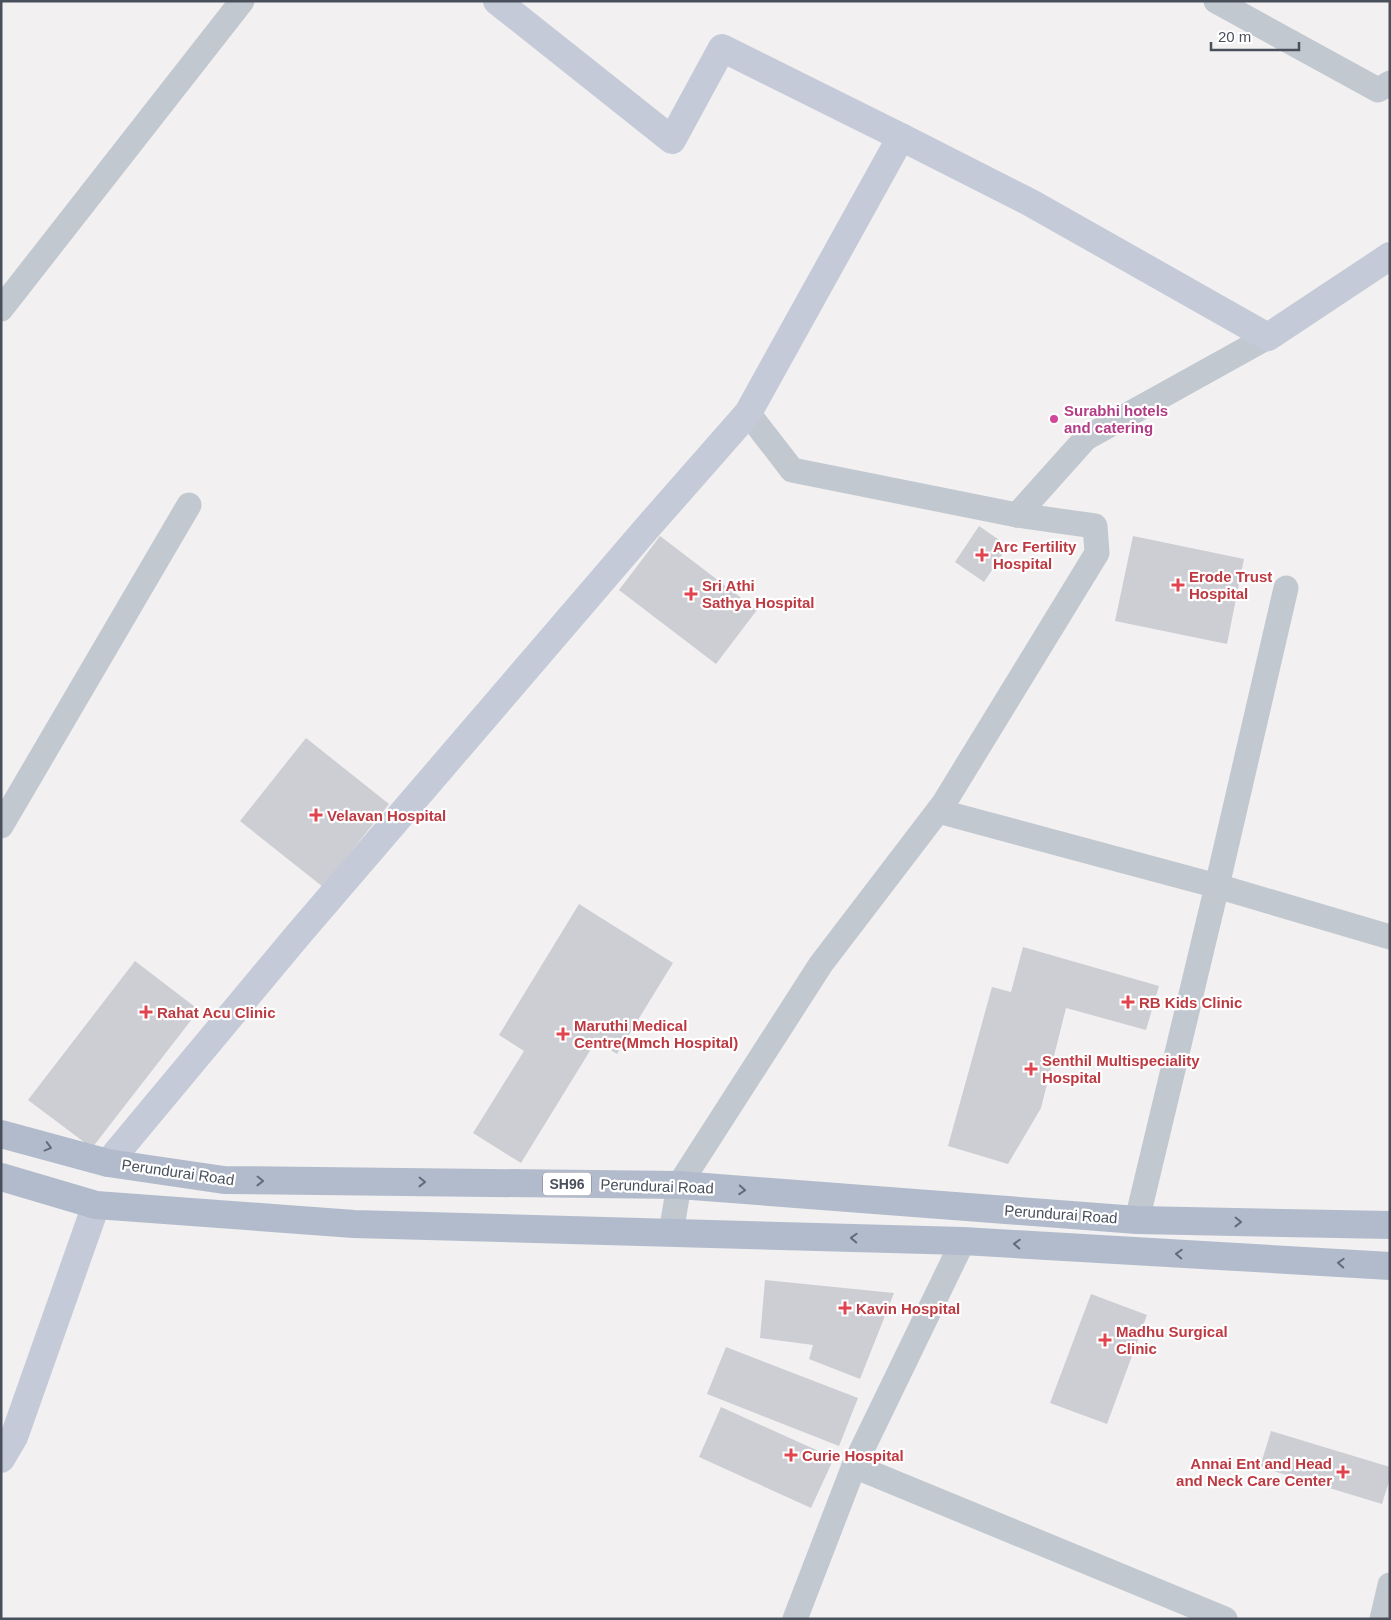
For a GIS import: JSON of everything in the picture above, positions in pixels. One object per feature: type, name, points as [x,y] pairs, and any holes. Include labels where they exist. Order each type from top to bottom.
[{"type":"main road","name":"Perundurai Road","points":[[1,1134],[108,1163],[224,1180],[679,1185],[1137,1220],[1390,1225]]},
{"type":"main road","points":[[1,1177],[96,1205],[354,1224],[963,1241],[1390,1266]]},
{"type":"street","points":[[1,308],[242,1]]},
{"type":"street","points":[[497,1],[672,140],[722,48],[1031,203],[1268,337]]},
{"type":"street","points":[[1216,1],[1378,90],[1390,83]]},
{"type":"street","points":[[108,1163],[304,928],[646,528],[748,413],[901,137]]},
{"type":"street","points":[[1016,515],[1086,438],[1268,337],[1390,256]]},
{"type":"street","points":[[671,1233],[679,1185],[821,964],[938,811],[1097,553],[1094,526],[1016,515],[792,470],[748,413]]},
{"type":"street","points":[[1,826],[189,505]]},
{"type":"street","points":[[1137,1220],[1286,588]]},
{"type":"street","points":[[938,811],[1217,886],[1390,937]]},
{"type":"street","points":[[1,1459],[14,1437],[96,1205]]},
{"type":"street","points":[[795,1619],[854,1466],[963,1241]]},
{"type":"street","points":[[854,1466],[1225,1619]]},
{"type":"street","points":[[1382,1619],[1390,1585]]},
{"type":"building","points":[[979,526],[1008,546],[984,582],[955,562]]},
{"type":"building","points":[[660,536],[757,610],[716,664],[619,590]]},
{"type":"building","points":[[1133,536],[1244,559],[1227,644],[1115,621]]},
{"type":"building","points":[[306,738],[389,804],[323,887],[240,821]]},
{"type":"building","points":[[579,904],[673,963],[617,1054],[596,1041],[521,1163],[473,1133],[524,1051],[499,1035]]},
{"type":"building","points":[[1023,947],[1159,986],[1146,1030],[1066,1008],[1041,1108],[1008,1164],[948,1146],[992,987],[1011,992]]},
{"type":"building","points":[[135,961],[199,1010],[92,1148],[28,1100]]},
{"type":"building","points":[[765,1280],[894,1293],[860,1379],[809,1359],[813,1345],[760,1338]]},
{"type":"building","points":[[1091,1294],[1147,1315],[1107,1424],[1050,1403]]},
{"type":"building","points":[[726,1347],[858,1398],[839,1446],[707,1394]]},
{"type":"building","points":[[721,1407],[834,1458],[811,1508],[699,1457]]},
{"type":"building","points":[[1271,1431],[1390,1467],[1390,1478],[1382,1504],[1260,1467]]},
{"type":"place","name":"Surabhi hotels and catering","points":[[1054,419]]},
{"type":"place","name":"Arc Fertility Hospital","points":[[982,555]]},
{"type":"place","name":"Erode Trust Hospital","points":[[1178,585]]},
{"type":"place","name":"Sri Athi Sathya Hospital","points":[[691,594]]},
{"type":"place","name":"Velavan Hospital","points":[[316,815]]},
{"type":"place","name":"RB Kids Clinic","points":[[1128,1002]]},
{"type":"place","name":"Rahat Acu Clinic","points":[[146,1012]]},
{"type":"place","name":"Maruthi Medical Centre(Mmch Hospital)","points":[[563,1034]]},
{"type":"place","name":"Senthil Multispeciality Hospital","points":[[1031,1069]]},
{"type":"place","name":"Kavin Hospital","points":[[845,1308]]},
{"type":"place","name":"Madhu Surgical Clinic","points":[[1105,1340]]},
{"type":"place","name":"Curie Hospital","points":[[791,1455]]},
{"type":"place","name":"Annai Ent and Head and Neck Care Center","points":[[1343,1472]]}]
